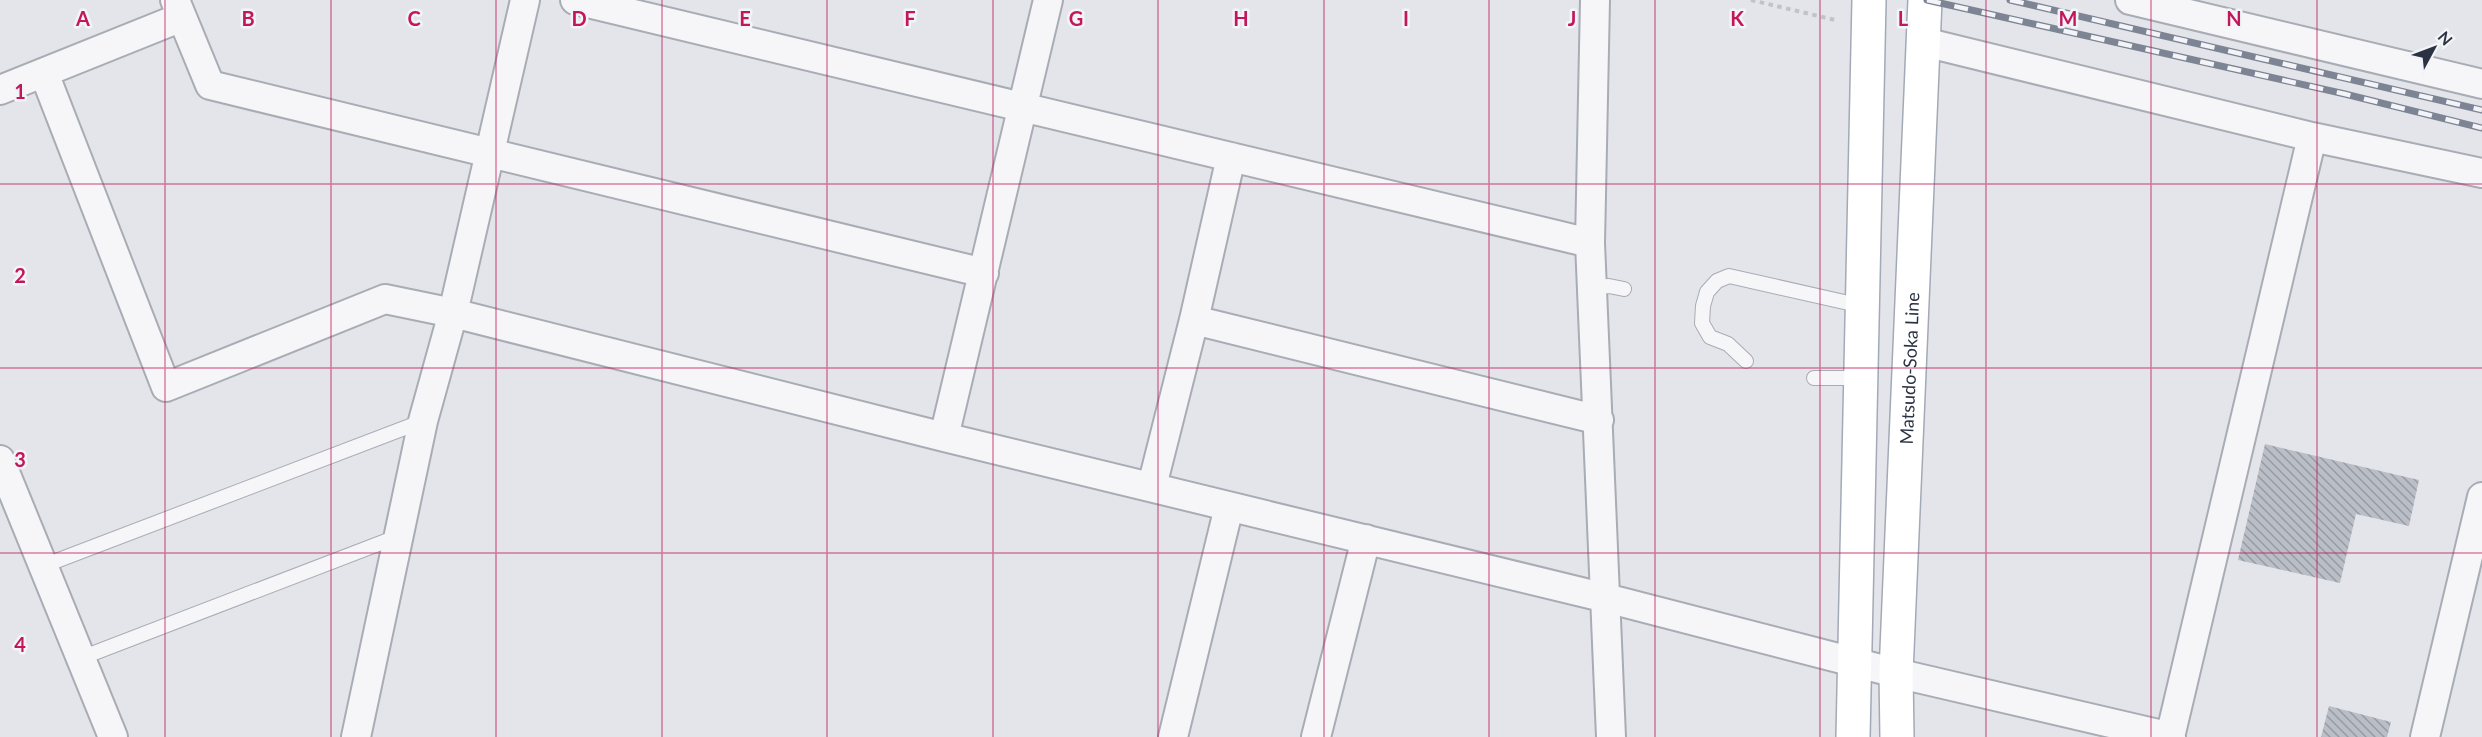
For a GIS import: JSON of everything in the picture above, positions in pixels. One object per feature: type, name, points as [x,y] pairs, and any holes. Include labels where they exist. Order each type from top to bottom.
[{"type":"main road","points":[[1853,737],[1869,0]]},
{"type":"main road","name":"Matsudo-Soka Line","points":[[1897,737],[1896,673],[1925,0]]},
{"type":"street","points":[[356,737],[423,421],[453,313],[525,0]]},
{"type":"street","points":[[574,0],[1590,243]]},
{"type":"street","points":[[945,437],[1048,0]]},
{"type":"street","points":[[1596,0],[1590,243],[1611,737]]},
{"type":"street","points":[[2130,0],[2482,84]]},
{"type":"street","points":[[0,90],[44,73],[179,9],[210,85],[984,273]]},
{"type":"street","points":[[1924,42],[2312,137],[2482,174]]},
{"type":"street","points":[[44,73],[166,387],[385,299],[453,313],[945,437],[1606,598],[1896,673],[2170,737],[2312,137]]},
{"type":"street","points":[[1152,486],[1194,320],[1231,157]]},
{"type":"street","points":[[1194,320],[1599,420]]},
{"type":"street","points":[[2,470],[113,737]]},
{"type":"street","points":[[2425,737],[2481,503]]},
{"type":"street","points":[[1173,737],[1229,507]]},
{"type":"street","points":[[1316,737],[1366,539]]},
{"type":"lane","points":[[1746,361],[1728,344],[1710,337],[1702,323],[1702,306],[1707,292],[1717,281],[1729,276],[1863,306]]},
{"type":"lane","points":[[1592,287],[1609,286],[1624,289]]},
{"type":"lane","points":[[1814,378],[1861,378]]},
{"type":"lane","points":[[43,566],[423,421]]},
{"type":"lane","points":[[81,658],[399,536]]},
{"type":"path","points":[[1751,0],[1837,20]]},
{"type":"building","points":[[2265,444],[2419,480],[2409,526],[2356,514],[2340,583],[2238,560]]},
{"type":"building","points":[[2329,706],[2391,722],[2387,737],[2321,737]]},
{"type":"railway","points":[[1927,0],[2345,94],[2482,128]]},
{"type":"railway","points":[[2010,0],[2482,110]]}]
